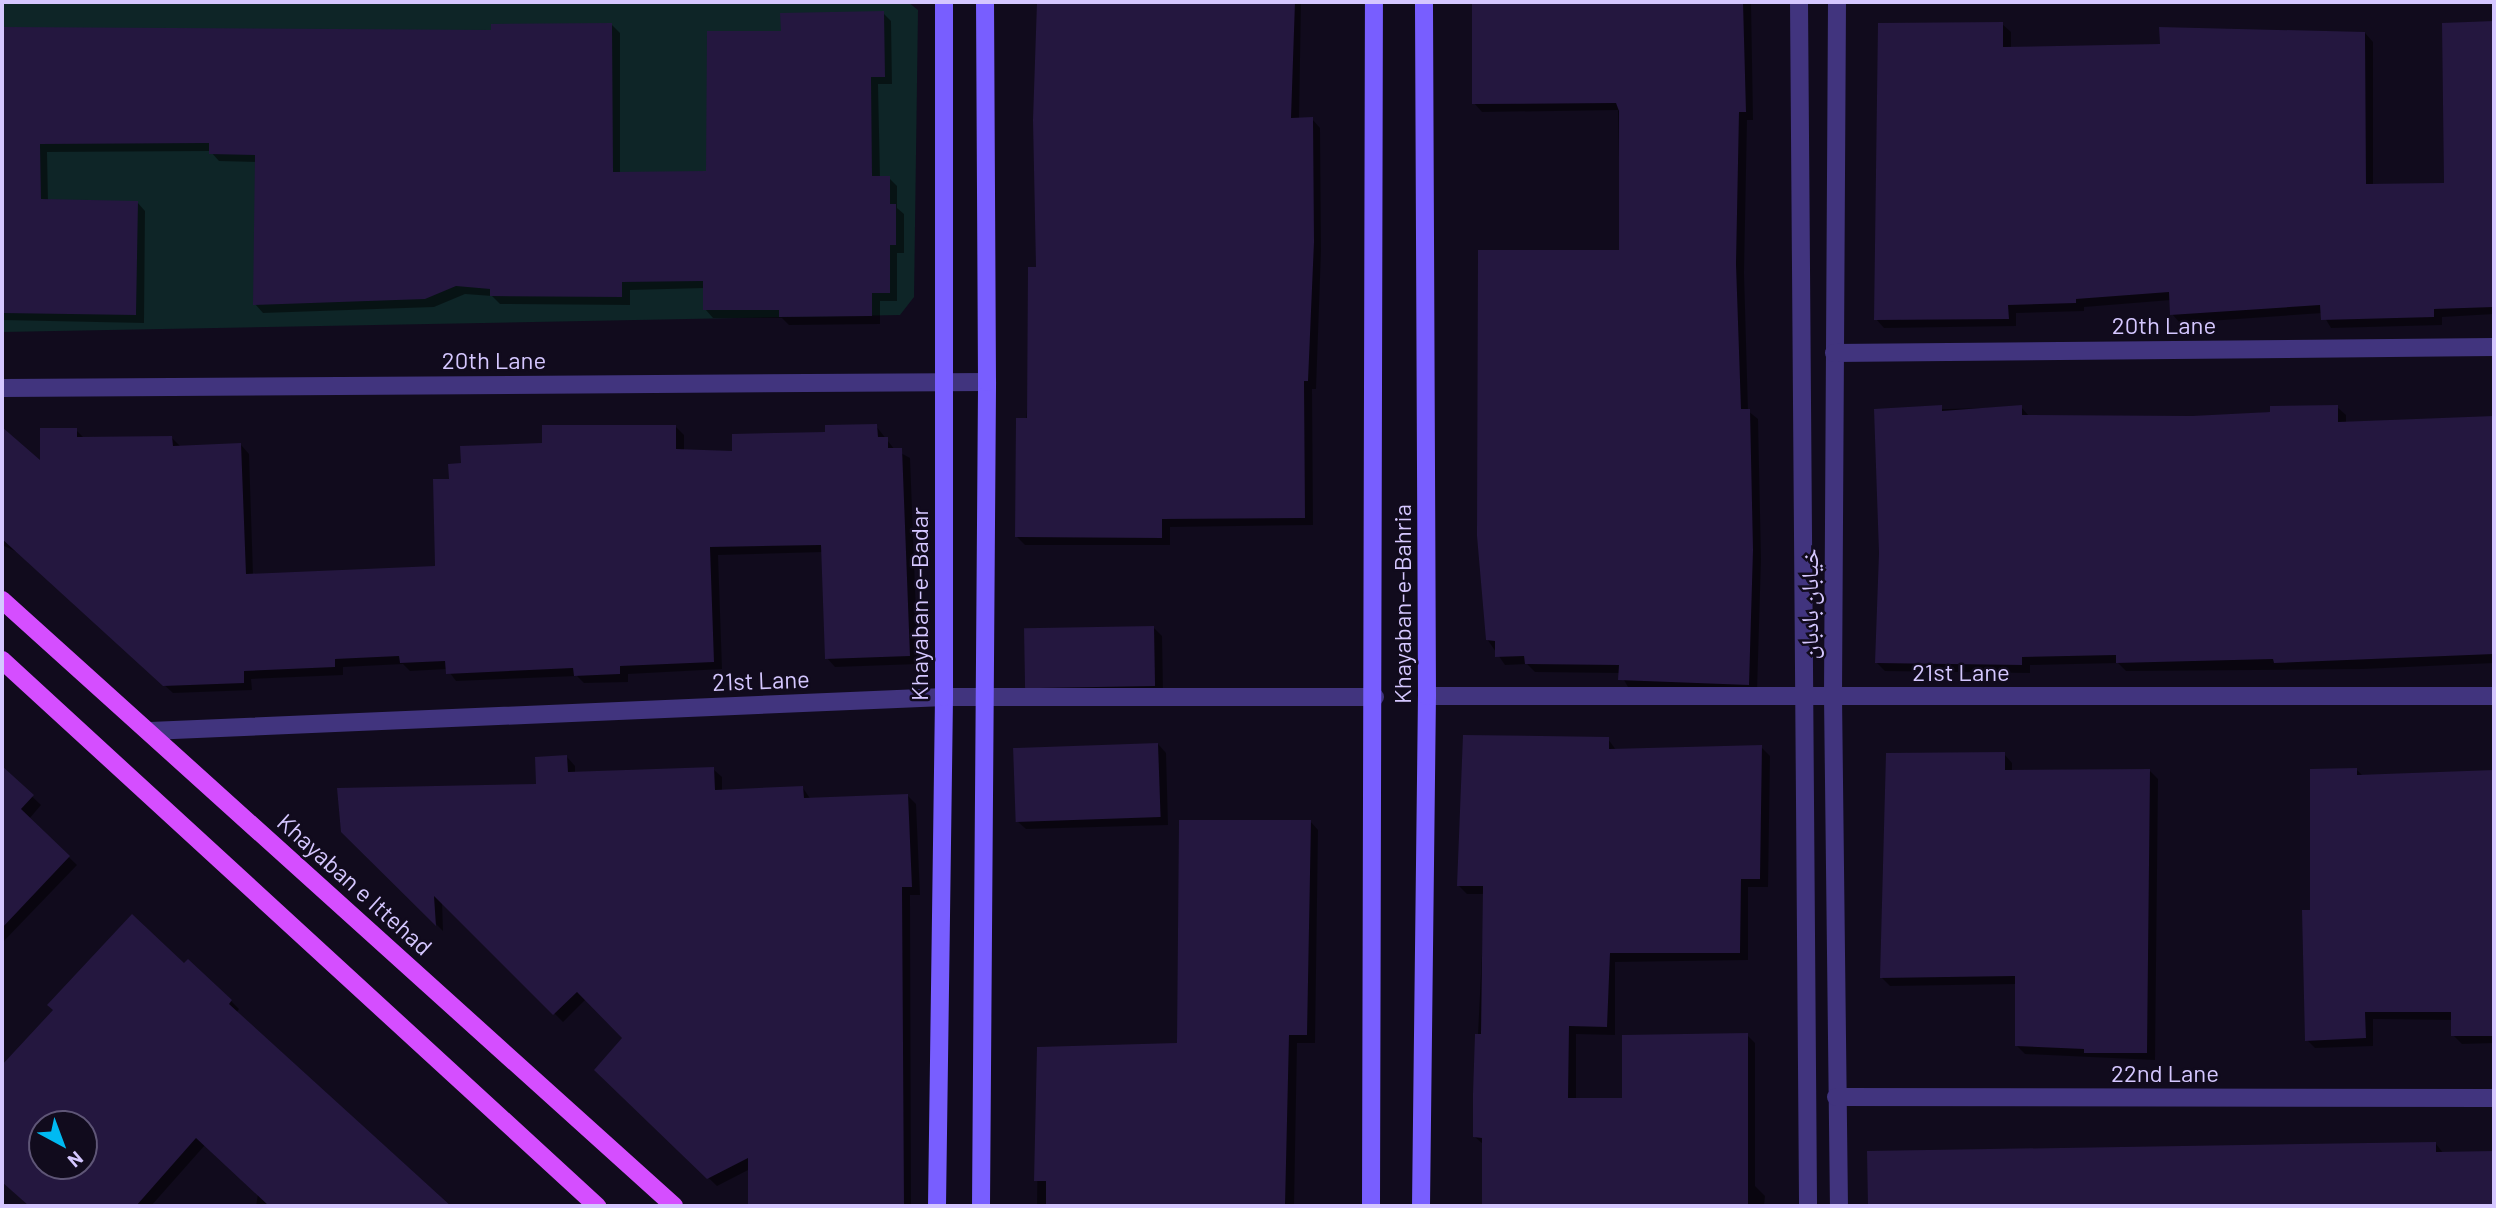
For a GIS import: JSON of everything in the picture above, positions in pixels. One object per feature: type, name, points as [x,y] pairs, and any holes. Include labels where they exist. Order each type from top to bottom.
[{"type":"main road","name":"Khayaban-e-Badar","points":[[937,1206],[944,697],[944,2]]},
{"type":"main road","points":[[981,1206],[982,697],[987,382],[985,2]]},
{"type":"main road","name":"Khayaban-e-Bahria","points":[[1371,1206],[1375,697],[1374,2]]},
{"type":"main road","name":"Khayaban-e-Bahria","points":[[1421,1206],[1427,696],[1424,2]]},
{"type":"main road","name":"Khayaban e Ittehad","points":[[2,600],[674,1206]]},
{"type":"main road","points":[[2,660],[597,1206]]},
{"type":"street","name":"خیابان بادبان","points":[[1800,2],[1802,695],[1808,1206]]},
{"type":"street","name":"خیابان بادبان","points":[[1838,2],[1833,696],[1839,1206]]},
{"type":"street","name":"20th Lane","points":[[1834,353],[2494,347]]},
{"type":"street","name":"20th Lane","points":[[2,388],[987,382]]},
{"type":"street","name":"21st Lane","points":[[1427,696],[2494,696]]},
{"type":"street","name":"21st Lane","points":[[150,731],[944,697],[1375,697]]},
{"type":"street","name":"22nd Lane","points":[[1836,1097],[2494,1098]]},
{"type":"green space","points":[[2,2],[908,2],[918,10],[914,297],[900,315],[2,332]]},
{"type":"building","points":[[1037,2],[1295,2],[1291,118],[1313,117],[1314,242],[1308,381],[1304,381],[1305,518],[1162,519],[1162,538],[1015,537],[1016,418],[1027,418],[1028,267],[1036,267],[1033,120]]},
{"type":"building","points":[[1472,2],[1743,2],[1746,112],[1739,112],[1736,264],[1741,409],[1750,409],[1753,550],[1749,685],[1618,680],[1619,665],[1525,664],[1524,656],[1495,657],[1495,641],[1486,640],[1477,536],[1478,250],[1619,250],[1619,111],[1616,103],[1472,104]]},
{"type":"building","points":[[884,11],[885,77],[871,77],[872,176],[890,176],[890,204],[896,204],[896,245],[890,245],[890,293],[872,293],[872,316],[779,317],[779,310],[703,310],[703,281],[622,282],[622,297],[490,296],[490,289],[456,286],[425,299],[253,305],[255,155],[209,154],[209,143],[40,144],[41,199],[138,201],[136,315],[2,313],[2,27],[491,30],[491,24],[612,23],[613,172],[706,171],[707,31],[781,31],[780,13]]},
{"type":"building","points":[[2494,21],[2494,307],[2434,309],[2434,317],[2321,320],[2320,305],[2170,315],[2169,292],[2076,299],[2076,303],[2008,305],[2009,319],[1874,320],[1878,23],[2003,22],[2003,47],[2160,44],[2159,27],[2365,32],[2366,184],[2444,183],[2442,23]]},
{"type":"building","points":[[1942,405],[1942,411],[2022,405],[2022,415],[2192,416],[2270,412],[2270,406],[2338,405],[2338,422],[2494,416],[2494,654],[2274,663],[2273,659],[2116,663],[2116,655],[2022,657],[2022,665],[1875,663],[1879,553],[1874,409]]},
{"type":"building","points":[[877,424],[878,437],[888,437],[888,448],[902,448],[910,656],[825,659],[821,545],[710,547],[714,662],[620,666],[620,674],[574,676],[573,668],[446,674],[445,661],[400,663],[399,656],[335,659],[335,667],[244,671],[244,683],[163,686],[2,539],[2,427],[40,460],[40,428],[77,428],[77,437],[172,436],[173,446],[241,443],[246,574],[435,566],[433,479],[449,479],[448,464],[461,463],[460,446],[542,443],[542,425],[676,425],[676,449],[732,451],[732,434],[825,432],[825,425]]},
{"type":"building","points":[[1154,626],[1155,686],[1025,688],[1024,628]]},
{"type":"building","points":[[1463,735],[1609,737],[1609,749],[1762,745],[1760,879],[1741,879],[1740,953],[1610,953],[1607,1027],[1569,1026],[1568,1098],[1622,1098],[1622,1035],[1748,1033],[1748,1206],[1482,1206],[1482,1138],[1473,1137],[1473,1094],[1475,1034],[1481,1034],[1483,886],[1457,886]]},
{"type":"building","points":[[1158,743],[1161,817],[1016,822],[1013,748]]},
{"type":"building","points":[[2005,752],[2005,770],[2150,769],[2147,1053],[2084,1053],[2084,1049],[2015,1046],[2015,976],[1880,978],[1886,753]]},
{"type":"building","points":[[567,755],[568,772],[714,767],[715,790],[803,786],[804,798],[908,794],[912,887],[902,887],[904,1206],[748,1206],[748,1158],[707,1179],[594,1070],[622,1038],[577,992],[553,1015],[434,896],[436,926],[341,832],[337,788],[536,784],[535,757]]},
{"type":"building","points":[[2,766],[34,795],[21,809],[70,856],[2,928]]},
{"type":"building","points":[[2357,768],[2357,775],[2494,770],[2494,1036],[2451,1036],[2451,1012],[2365,1012],[2366,1038],[2305,1041],[2302,910],[2310,910],[2310,769]]},
{"type":"building","points":[[1179,820],[1311,820],[1307,1035],[1289,1035],[1285,1206],[1046,1206],[1046,1181],[1034,1181],[1037,1047],[1177,1043]]},
{"type":"building","points":[[132,914],[184,963],[188,959],[232,1000],[229,1004],[451,1206],[269,1206],[196,1138],[136,1206],[29,1206],[2,1182],[2,1065],[53,1010],[47,1005]]},
{"type":"building","points":[[2436,1142],[2436,1152],[2494,1151],[2494,1206],[1868,1206],[1867,1151]]}]
